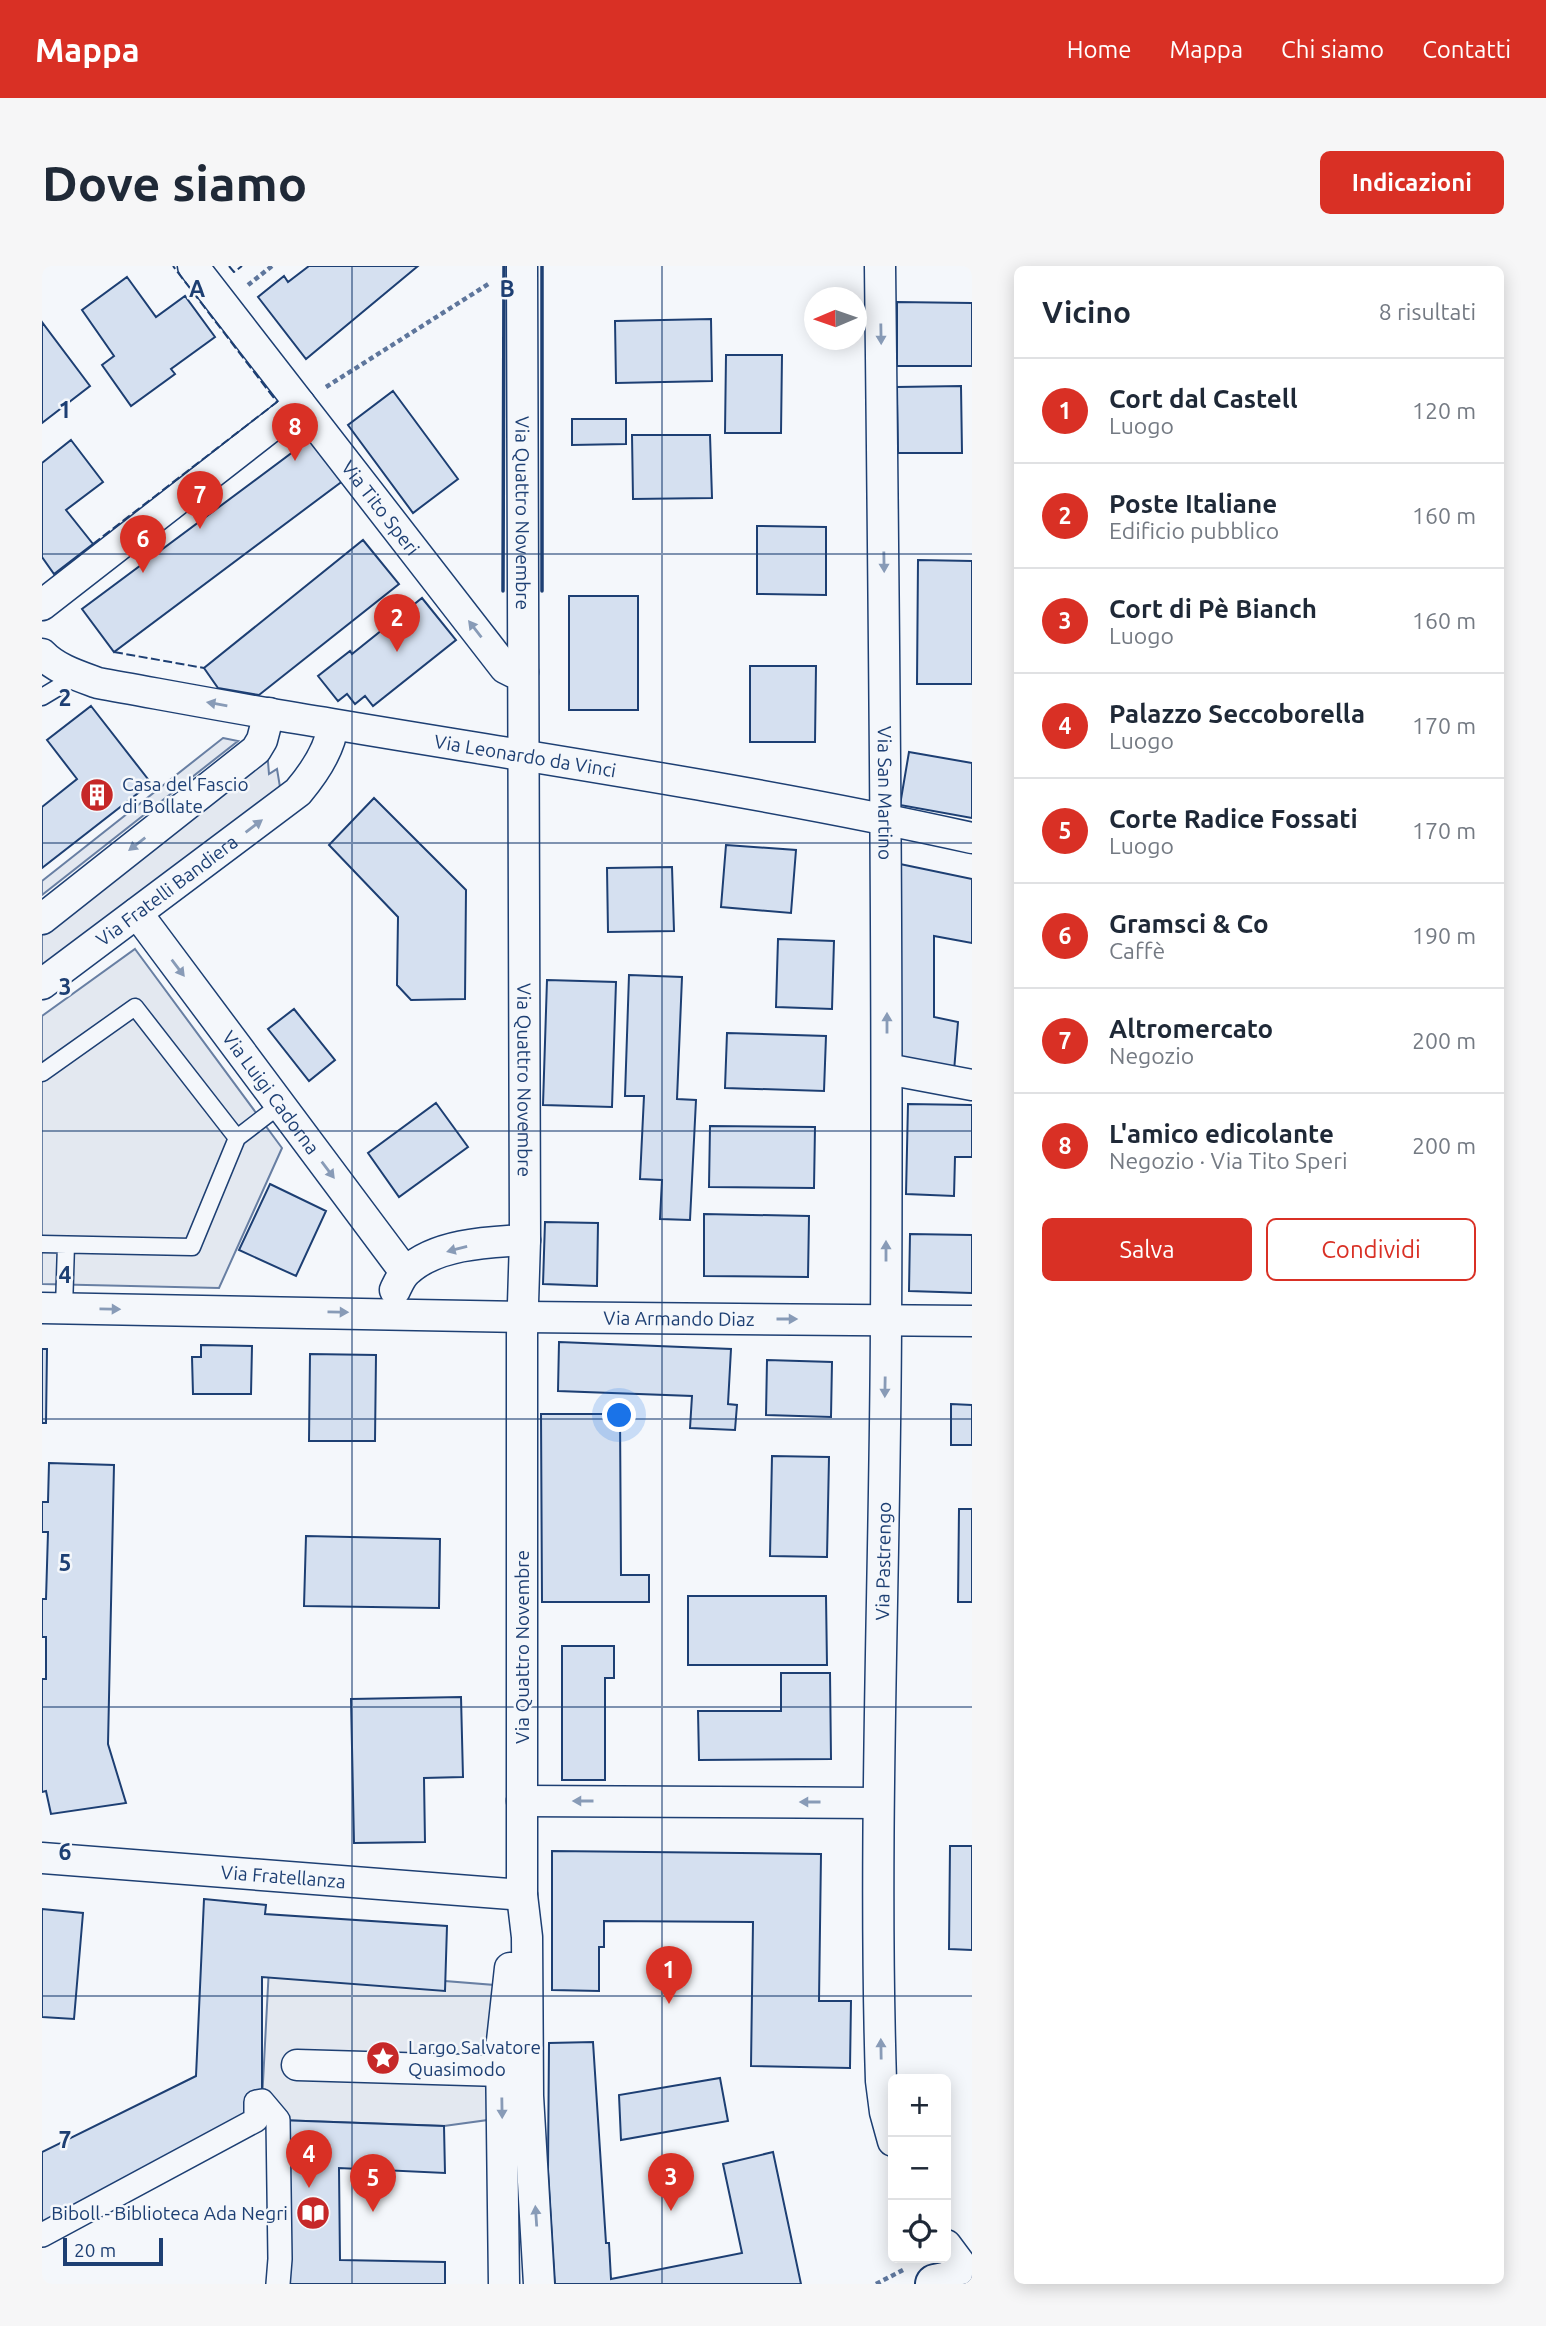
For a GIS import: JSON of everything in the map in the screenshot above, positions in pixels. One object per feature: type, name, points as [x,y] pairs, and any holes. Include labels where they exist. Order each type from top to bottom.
[{"type":"street","name":"Via Tito Speri","points":[[193,266],[505,668],[513,672],[523,672]]},
{"type":"street","name":"Via San Martino","points":[[880,266],[886,819],[886,1319]]},
{"type":"street","name":"Via Quattro Novembre","points":[[510,272],[524,754],[522,1895],[527,1937],[528,2096],[538,2284]]},
{"type":"street","points":[[42,605],[300,404]]},
{"type":"street","name":"Via Leonardo da Vinci","points":[[44,659],[77,676],[99,683],[524,754],[886,819],[972,838]]},
{"type":"street","points":[[42,919],[256,750],[262,740],[269,713]]},
{"type":"street","name":"Via Fratelli Bandiera","points":[[42,984],[298,792],[311,777],[323,755],[333,724]]},
{"type":"street","name":"Via Luigi Cadorna","points":[[137,913],[405,1272]]},
{"type":"street","points":[[887,1069],[972,1085]]},
{"type":"street","points":[[387,1313],[405,1272],[418,1263],[453,1249],[488,1242],[525,1240]]},
{"type":"street","name":"Via Armando Diaz","points":[[53,1308],[523,1317],[972,1321]]},
{"type":"street","name":"Via Pastrengo","points":[[886,1319],[878,1803],[881,2081],[892,2137]]},
{"type":"street","points":[[522,1801],[878,1803]]},
{"type":"street","name":"Via Fratellanza","points":[[42,1858],[522,1895]]},
{"type":"street","name":"Via Quattro Novembre","points":[[504,2284],[501,2071],[507,1986],[522,1895]]},
{"type":"street","points":[[297,2065],[501,2071]]},
{"type":"street","points":[[42,2235],[257,2120],[256,2102],[262,2101],[278,2120],[278,2284]]},
{"type":"lane","points":[[42,697],[77,676]]},
{"type":"lane","points":[[42,1073],[135,1007],[237,1139]]},
{"type":"lane","points":[[42,1244],[192,1247],[237,1139],[280,1105]]},
{"type":"lane","points":[[53,1308],[66,1245]]},
{"type":"path","points":[[300,404],[510,272]]},
{"type":"path","points":[[876,2284],[904,2269],[953,2278]]},
{"type":"shaded area","points":[[223,738],[238,741],[42,895],[42,881]]},
{"type":"shaded area","points":[[267,750],[269,774],[277,769],[281,793],[42,974],[42,926]]},
{"type":"shaded area","points":[[135,949],[282,1148],[219,1288],[42,1284],[42,1016]]},
{"type":"shaded area","name":"Largo Salvatore Quasimodo","points":[[269,1967],[507,1986],[502,2118],[444,2126],[278,2120],[262,2101]]},
{"type":"building","points":[[309,266],[418,266],[306,359],[258,297],[284,276],[288,282]]},
{"type":"building","points":[[127,277],[156,317],[185,296],[215,337],[171,369],[175,374],[131,406],[102,365],[114,356],[82,310]]},
{"type":"building","points":[[897,302],[972,303],[972,366],[897,366]]},
{"type":"building","points":[[711,319],[712,381],[616,383],[615,321]]},
{"type":"building","points":[[42,322],[90,386],[42,423]]},
{"type":"building","points":[[726,355],[782,355],[781,433],[725,433]]},
{"type":"building","points":[[961,386],[962,453],[898,453],[897,387]]},
{"type":"building","points":[[393,391],[458,479],[413,513],[348,425]]},
{"type":"building","points":[[572,419],[626,419],[626,444],[572,445]]},
{"type":"building","points":[[632,435],[710,435],[712,498],[633,499]]},
{"type":"building","points":[[313,437],[344,480],[114,652],[82,609]]},
{"type":"building","points":[[71,440],[103,482],[66,510],[93,544],[54,574],[42,557],[42,463]]},
{"type":"building","points":[[757,526],[826,527],[826,595],[757,594]]},
{"type":"building","points":[[363,540],[399,584],[259,695],[218,688],[204,668]]},
{"type":"building","points":[[918,560],[972,561],[972,684],[917,684]]},
{"type":"building","points":[[569,596],[638,596],[638,710],[569,710]]},
{"type":"building","points":[[422,598],[456,640],[373,706],[365,696],[355,704],[347,694],[338,701],[318,676],[350,651],[352,654]]},
{"type":"building","points":[[750,666],[816,666],[815,742],[750,742]]},
{"type":"building","name":"Casa del Fascio di Bollate","points":[[91,706],[151,783],[42,868],[42,807],[77,779],[47,740]]},
{"type":"building","points":[[909,752],[972,763],[972,818],[900,805]]},
{"type":"building","points":[[374,798],[466,890],[465,999],[411,1000],[397,985],[398,917],[329,845]]},
{"type":"building","points":[[726,845],[796,850],[791,913],[721,907]]},
{"type":"building","points":[[900,864],[972,879],[972,943],[934,936],[934,1017],[958,1022],[954,1071],[898,1063]]},
{"type":"building","points":[[672,867],[674,931],[608,932],[607,868]]},
{"type":"building","points":[[778,939],[834,941],[832,1009],[776,1007]]},
{"type":"building","points":[[629,975],[682,977],[677,1099],[696,1100],[690,1220],[660,1219],[662,1180],[640,1179],[644,1096],[625,1096]]},
{"type":"building","points":[[547,980],[616,982],[612,1107],[543,1105]]},
{"type":"building","points":[[294,1009],[335,1060],[309,1081],[268,1029]]},
{"type":"building","points":[[727,1033],[826,1036],[824,1091],[725,1088]]},
{"type":"building","points":[[436,1103],[468,1147],[399,1197],[368,1153]]},
{"type":"building","points":[[908,1104],[972,1105],[972,1157],[955,1157],[954,1196],[906,1194]]},
{"type":"building","points":[[710,1126],[815,1127],[814,1188],[709,1187]]},
{"type":"building","points":[[270,1184],[326,1211],[296,1276],[239,1250]]},
{"type":"building","points":[[704,1214],[809,1216],[808,1277],[704,1276]]},
{"type":"building","points":[[545,1222],[598,1223],[597,1286],[543,1284]]},
{"type":"building","points":[[910,1234],[972,1235],[972,1293],[909,1291]]},
{"type":"building","points":[[559,1342],[731,1349],[728,1404],[737,1405],[735,1430],[690,1428],[692,1396],[558,1391]]},
{"type":"building","points":[[201,1345],[252,1346],[251,1394],[193,1394],[192,1357],[201,1357]]},
{"type":"building","points":[[42,1349],[47,1349],[46,1423],[42,1423]]},
{"type":"building","points":[[310,1354],[376,1355],[375,1441],[309,1441]]},
{"type":"building","points":[[767,1360],[832,1362],[831,1417],[766,1415]]},
{"type":"building","points":[[951,1404],[972,1405],[972,1445],[951,1445]]},
{"type":"building","points":[[541,1414],[620,1414],[621,1575],[649,1575],[649,1602],[542,1602]]},
{"type":"building","points":[[772,1456],[829,1457],[827,1557],[770,1556]]},
{"type":"building","points":[[49,1463],[114,1465],[108,1744],[126,1803],[51,1814],[46,1791],[42,1792],[42,1679],[46,1679],[46,1637],[42,1637],[42,1599],[46,1599],[48,1532],[42,1532],[42,1502],[48,1502]]},
{"type":"building","points":[[959,1509],[972,1509],[972,1602],[958,1602]]},
{"type":"building","points":[[306,1536],[440,1539],[439,1608],[304,1606]]},
{"type":"building","points":[[688,1596],[826,1596],[827,1665],[688,1665]]},
{"type":"building","points":[[562,1646],[614,1646],[614,1678],[605,1678],[605,1780],[562,1780]]},
{"type":"building","points":[[781,1673],[830,1673],[831,1759],[699,1760],[698,1711],[781,1711]]},
{"type":"building","points":[[461,1697],[463,1777],[424,1778],[425,1842],[354,1843],[351,1699]]},
{"type":"building","points":[[950,1846],[972,1846],[972,1950],[949,1949]]},
{"type":"building","points":[[552,1851],[821,1854],[819,2001],[851,2001],[850,2068],[751,2066],[753,1922],[604,1921],[604,1947],[599,1947],[599,1991],[552,1990]]},
{"type":"building","points":[[204,1899],[266,1905],[265,1914],[447,1926],[445,1991],[262,1977],[262,2101],[256,2120],[42,2235],[42,2152],[196,2076]]},
{"type":"building","points":[[42,1909],[83,1913],[74,2019],[42,2017]]},
{"type":"building","points":[[593,2042],[606,2243],[609,2243],[611,2279],[742,2253],[723,2164],[773,2152],[801,2284],[555,2284],[548,2169],[549,2043]]},
{"type":"building","points":[[720,2078],[728,2121],[621,2140],[619,2095]]},
{"type":"building","points":[[278,2120],[444,2126],[445,2173],[339,2168],[340,2260],[445,2262],[445,2284],[278,2284]]},
{"type":"fence","points":[[93,544],[277,402],[173,266]]},
{"type":"fence","points":[[229,266],[234,272],[242,266]]},
{"type":"fence","points":[[114,652],[204,668]]},
{"type":"wall","points":[[503,591],[504,266]]},
{"type":"wall","points":[[542,266],[542,591]]},
{"type":"place","name":"L'amico edicolante","points":[[295,461]]},
{"type":"place","name":"Altromercato","points":[[200,529]]},
{"type":"place","name":"Gramsci & Co","points":[[143,573]]},
{"type":"place","name":"Poste Italiane","points":[[397,652]]},
{"type":"place","name":"Casa del Fascio di Bollate","points":[[97,795]]},
{"type":"place","name":"Cort dal Castell","points":[[669,2004]]},
{"type":"place","name":"Largo Salvatore Quasimodo","points":[[383,2058]]},
{"type":"place","name":"Palazzo Seccoborella","points":[[309,2188]]},
{"type":"place","name":"Cort di Pè Bianch","points":[[671,2211]]},
{"type":"place","name":"Corte Radice Fossati","points":[[373,2212]]},
{"type":"place","name":"Biboll - Biblioteca Ada Negri","points":[[313,2213]]}]
